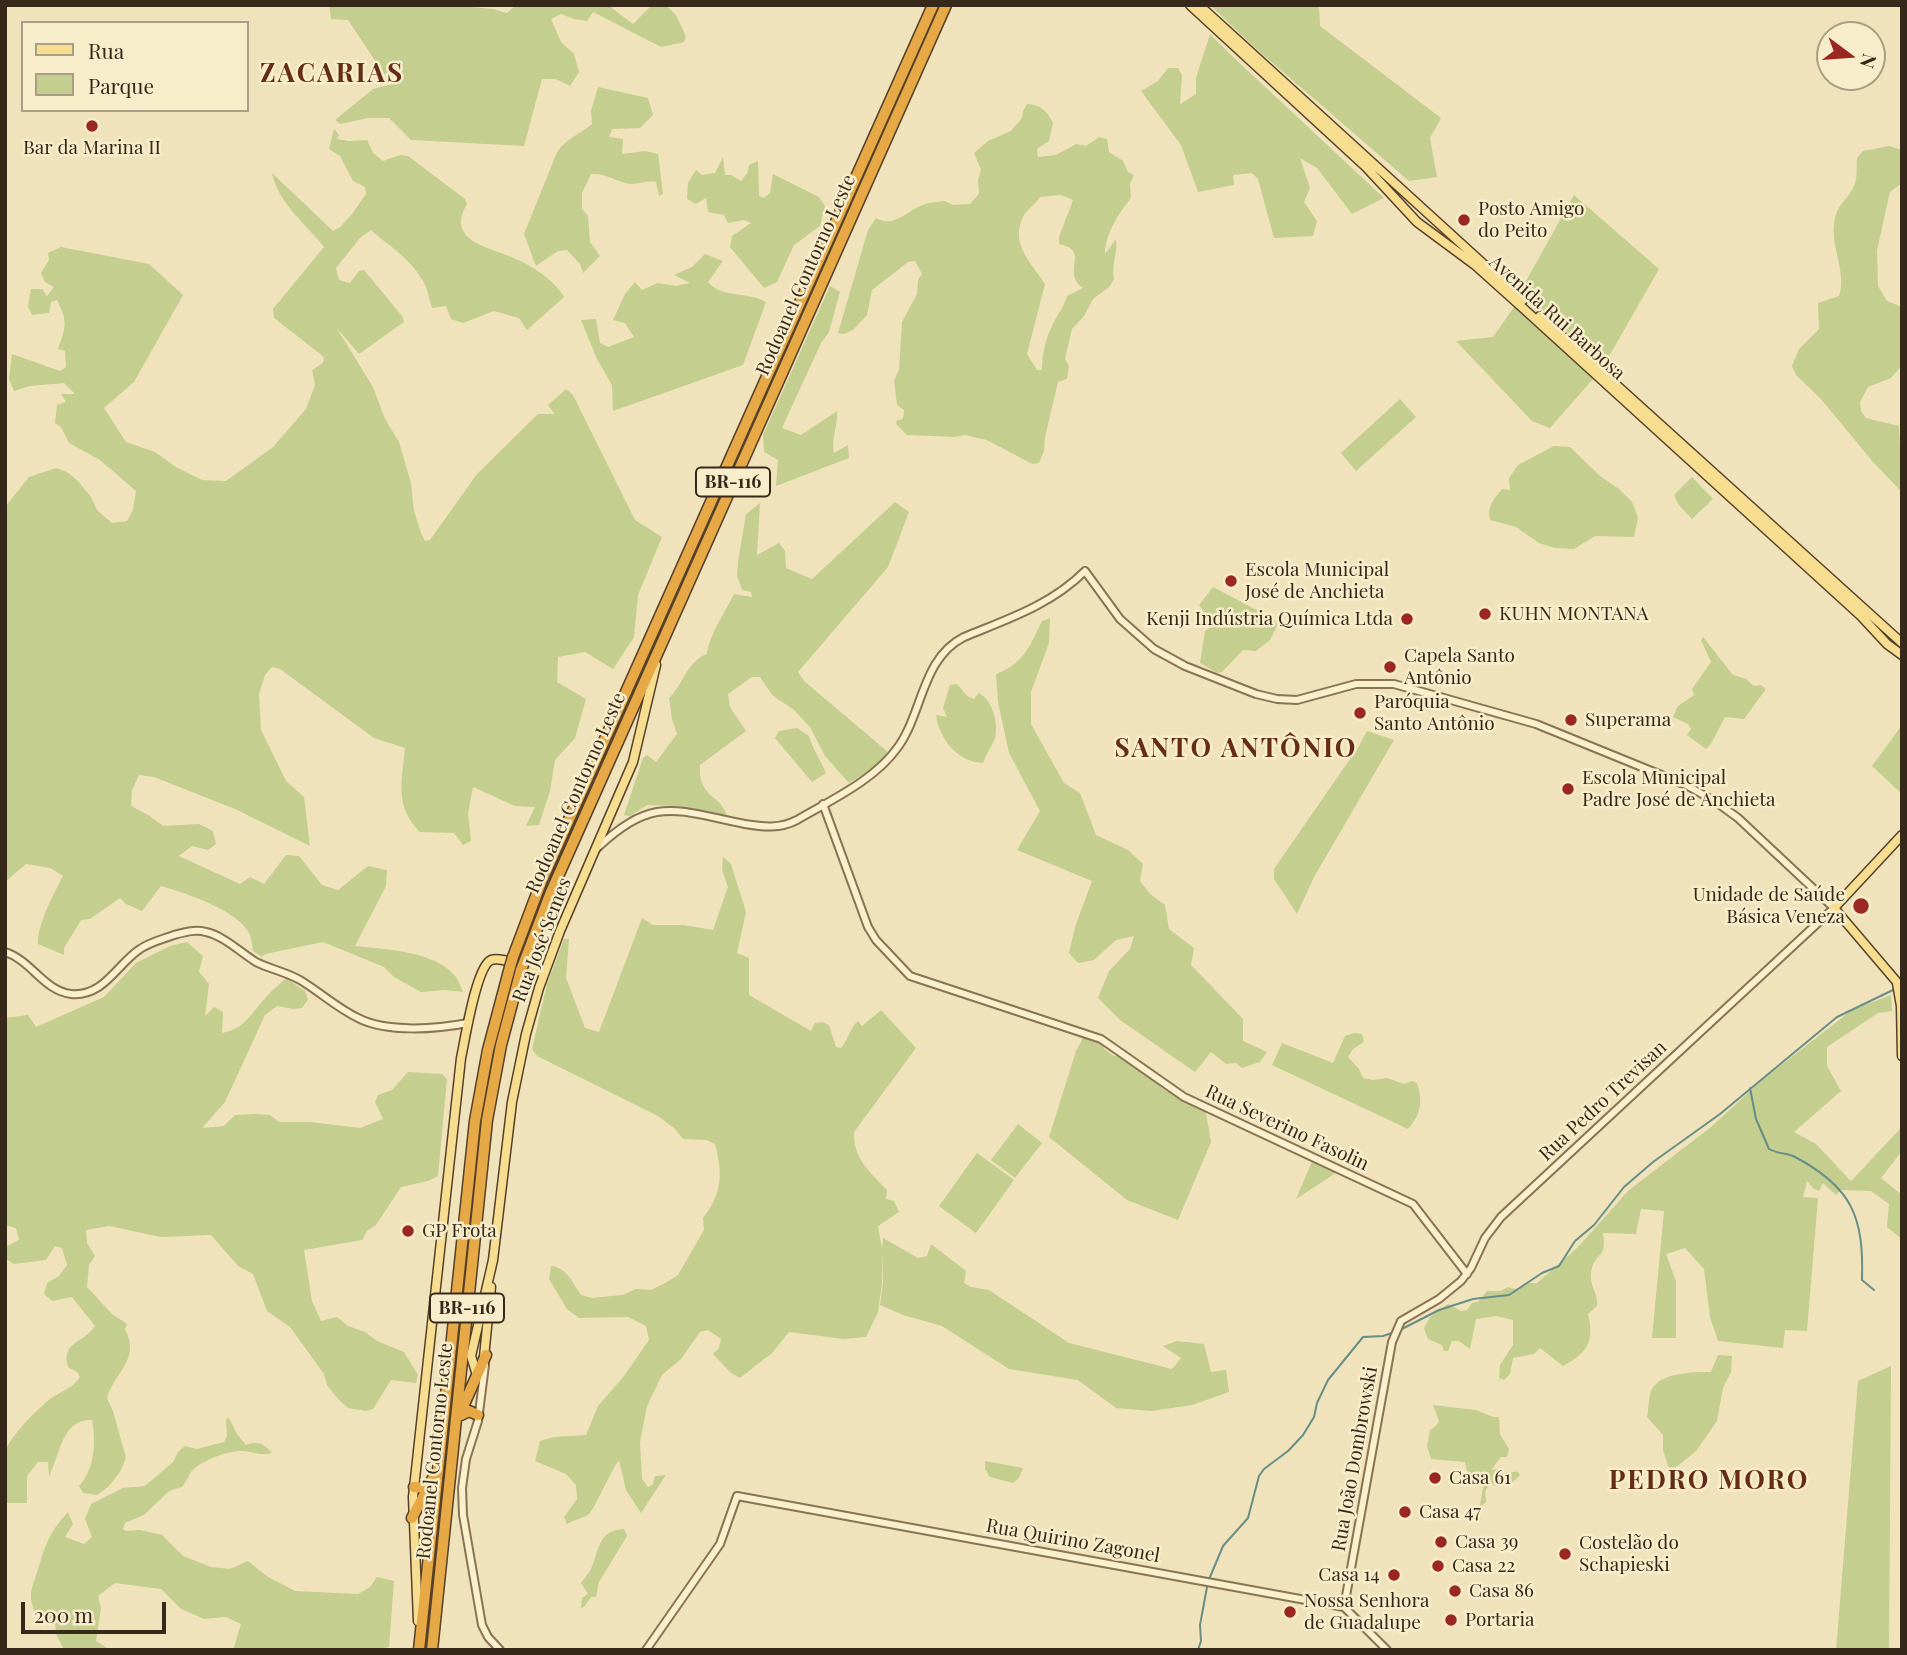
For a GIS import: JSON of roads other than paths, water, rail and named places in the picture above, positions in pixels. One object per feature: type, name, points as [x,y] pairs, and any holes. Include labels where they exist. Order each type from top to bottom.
[{"type":"highway","name":"Rodoanel Contorno Leste","points":[[418,1650],[475,1121],[488,1050],[511,962],[542,880],[933,5]]},
{"type":"highway","name":"Rodoanel Contorno Leste","points":[[432,1650],[487,1120],[500,1045],[523,965],[547,901],[946,5]]},
{"type":"highway","points":[[449,1481],[467,1394],[486,1355]]},
{"type":"highway","points":[[461,1415],[469,1411],[478,1415]]},
{"type":"highway","points":[[412,1518],[429,1488],[440,1454]]},
{"type":"highway","points":[[414,1488],[429,1488]]},
{"type":"main road","name":"Avenida Rui Barbosa","points":[[1190,5],[1353,154],[1430,233],[1475,265],[1902,655]]},
{"type":"main road","name":"Avenida Rui Barbosa","points":[[1199,5],[1898,639]]},
{"type":"main road","points":[[1396,200],[1408,195]]},
{"type":"main road","points":[[1404,209],[1416,202]]},
{"type":"main road","points":[[1888,645],[1897,644],[1898,639]]},
{"type":"main road","name":"Rua José Semes","points":[[486,1355],[493,1260],[514,1087],[526,1034],[544,972],[637,751],[662,642]]},
{"type":"main road","points":[[1902,835],[1833,908],[1899,986],[1902,1056]]},
{"type":"main road","points":[[418,1650],[418,1590],[412,1518],[414,1488],[456,1093],[468,1023],[481,974],[487,962],[500,959],[544,972]]},
{"type":"main road","name":"Rua José Semes","points":[[471,1361],[493,1260]]},
{"type":"main road","points":[[471,1361],[479,1364],[486,1355]]},
{"type":"main road","points":[[471,1361],[477,1375]]},
{"type":"street","points":[[595,850],[623,827],[647,813],[664,810],[752,825],[777,827],[790,823],[870,775],[893,754],[907,733],[934,667],[947,649],[964,637],[1055,597],[1085,571],[1120,619],[1154,649],[1185,666],[1256,694],[1297,700],[1363,683],[1394,684],[1536,724],[1686,785],[1738,818],[1833,908]]},
{"type":"street","name":"Rua Severino Fasolin","points":[[823,804],[868,928],[903,971],[915,978],[1106,1042],[1184,1097],[1413,1204],[1467,1274]]},
{"type":"street","points":[[608,821],[623,827]]},
{"type":"street","name":"Rua Pedro Trevisan","points":[[1403,1319],[1440,1299],[1467,1274],[1485,1238],[1501,1217],[1833,908]]},
{"type":"street","points":[[5,952],[26,963],[54,989],[74,995],[94,990],[105,983],[134,954],[152,943],[180,933],[203,931],[261,964],[299,980],[346,1012],[369,1023],[392,1027],[430,1028],[468,1023]]},
{"type":"street","name":"Rua João Dombrowski","points":[[1344,1607],[1393,1338],[1403,1319]]},
{"type":"street","points":[[486,1355],[478,1415],[464,1468],[463,1507],[482,1625],[488,1637],[500,1650]]},
{"type":"street","points":[[477,1375],[482,1389]]},
{"type":"street","name":"Rua Quirino Zagonel","points":[[646,1650],[720,1544],[737,1496],[1344,1607]]},
{"type":"street","points":[[1344,1607],[1387,1650]]},
{"type":"waterway","points":[[1400,1330],[1439,1310],[1473,1299],[1509,1295],[1542,1273],[1559,1266],[1575,1241],[1594,1225],[1624,1187],[1653,1162],[1720,1114],[1837,1017],[1893,990]]},
{"type":"waterway","points":[[1750,1088],[1756,1119],[1769,1149],[1795,1157],[1814,1168],[1842,1192],[1851,1206],[1860,1238],[1862,1280],[1874,1290]]},
{"type":"waterway","points":[[1210,1577],[1223,1546],[1248,1518],[1259,1476],[1303,1435],[1314,1417],[1317,1403],[1328,1380],[1363,1337],[1395,1332]]},
{"type":"waterway","points":[[1198,1650],[1207,1587]]},
{"type":"place","name":"Bar da Marina II","points":[[92,126]]},
{"type":"place","name":"Posto Amigo do Peito","points":[[1464,220]]},
{"type":"place","name":"Escola Municipal José de Anchieta","points":[[1231,581]]},
{"type":"place","name":"KUHN MONTANA","points":[[1485,614]]},
{"type":"place","name":"Kenji Indústria Química Ltda","points":[[1407,619]]},
{"type":"place","name":"Capela Santo Antônio","points":[[1390,667]]},
{"type":"place","name":"Paróquia Santo Antônio","points":[[1360,713]]},
{"type":"place","name":"Superama","points":[[1571,720]]},
{"type":"place","name":"Escola Municipal Padre José de Anchieta","points":[[1568,789]]},
{"type":"place","name":"Unidade de Saúde Básica Veneza","points":[[1861,906]]},
{"type":"place","name":"GP Frota","points":[[408,1231]]},
{"type":"place","name":"Casa 61","points":[[1435,1478]]},
{"type":"place","name":"Casa 47","points":[[1405,1512]]},
{"type":"place","name":"Casa 39","points":[[1441,1542]]},
{"type":"place","name":"Costelão do Schapieski","points":[[1565,1554]]},
{"type":"place","name":"Casa 22","points":[[1438,1566]]},
{"type":"place","name":"Casa 14","points":[[1394,1575]]},
{"type":"place","name":"Casa 86","points":[[1455,1591]]},
{"type":"place","name":"Nossa Senhora de Guadalupe","points":[[1290,1612]]},
{"type":"place","name":"Portaria","points":[[1451,1620]]},
{"type":"district","name":"ZACARIAS","points":[[332,74]]},
{"type":"district","name":"SANTO ANTÔNIO","points":[[1236,749]]},
{"type":"district","name":"PEDRO MORO","points":[[1709,1481]]}]
